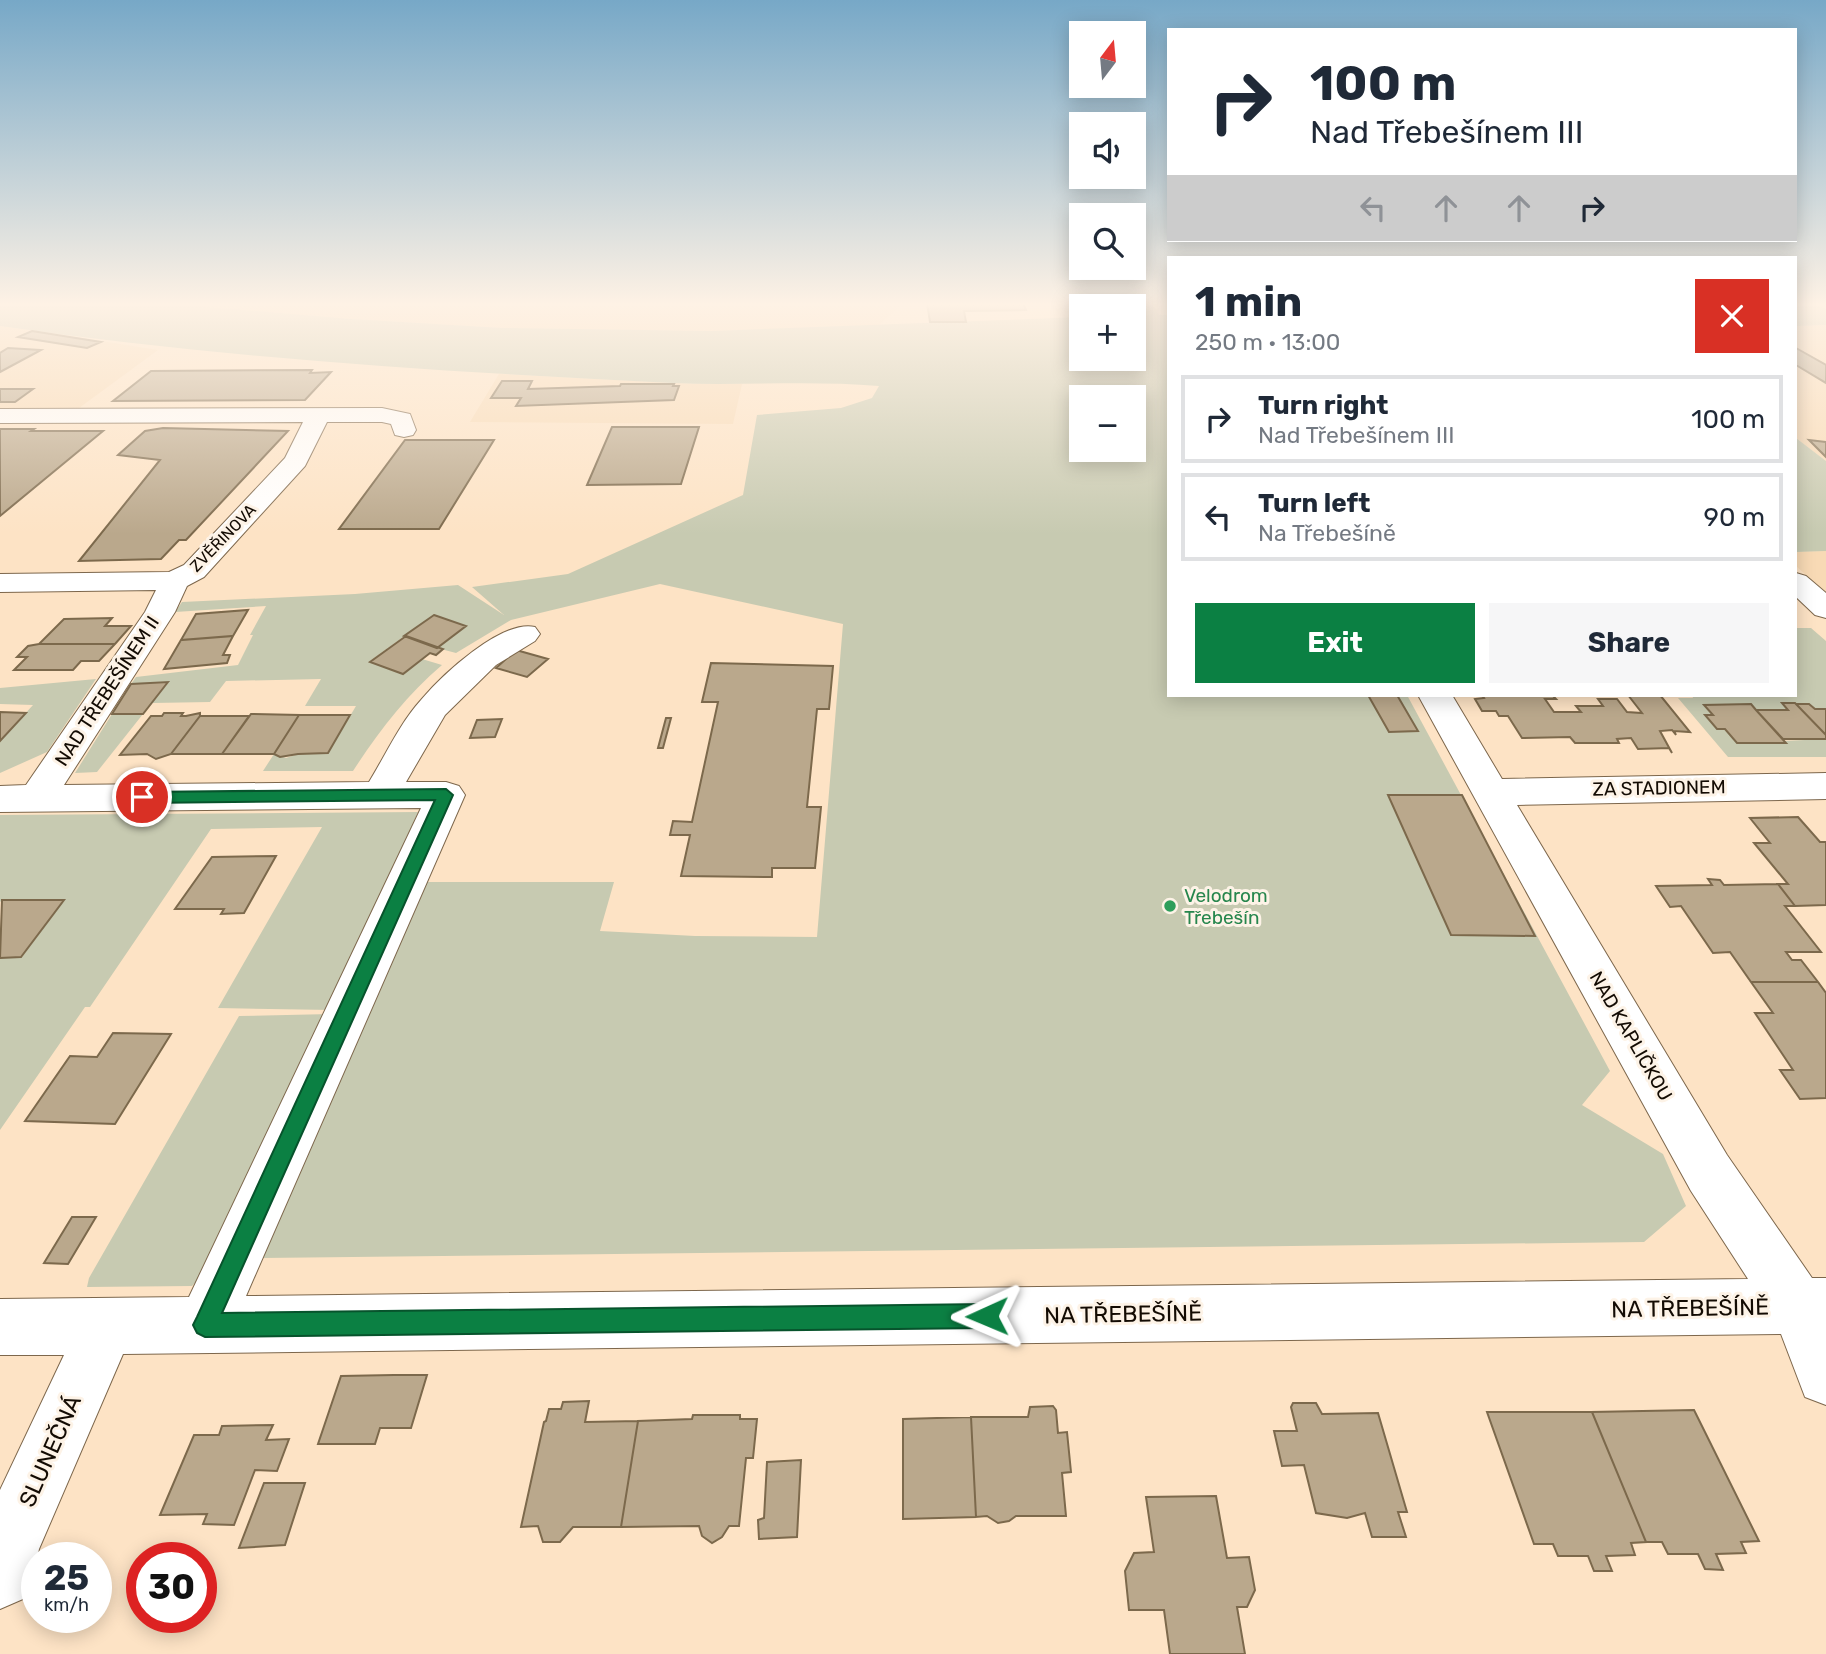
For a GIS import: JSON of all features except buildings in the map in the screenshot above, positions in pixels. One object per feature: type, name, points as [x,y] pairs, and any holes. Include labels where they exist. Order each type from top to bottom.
[{"type":"street","points":[[0,416],[382,415],[402,419],[404,430]]},
{"type":"street","name":"ZVĚŘINOVA","points":[[0,583],[174,581],[194,570],[296,461],[318,416]]},
{"type":"street","name":"NAD TŘEBEŠÍNEM II","points":[[18,799],[160,612],[174,581]]},
{"type":"street","points":[[1797,583],[1826,609]]},
{"type":"street","points":[[381,794],[432,708],[485,658],[524,634]]},
{"type":"street","name":"NAD KAPLIČKOU","points":[[1436,697],[1709,1173],[1812,1307],[1826,1376]]},
{"type":"street","name":"ZA STADIONEM","points":[[1492,792],[1826,786]]},
{"type":"street","points":[[18,799],[446,795],[205,1325]]},
{"type":"street","name":"NA TŘEBEŠÍNĚ","points":[[0,1327],[1812,1307]]},
{"type":"street","name":"SLUNEČNÁ","points":[[0,1576],[7,1547],[106,1327]]},
{"type":"shaded area","points":[[0,380],[117,380],[79,408],[0,408]]},
{"type":"shaded area","points":[[495,380],[742,384],[733,424],[470,422]]},
{"type":"shaded area","points":[[1797,380],[1826,380],[1826,461],[1797,439]]},
{"type":"shaded area","points":[[1826,551],[1826,593],[1797,567],[1797,552]]},
{"type":"green space","name":"Velodrom Třebešín","points":[[619,380],[1167,380],[1167,697],[1408,697],[1610,1071],[1582,1105],[1663,1154],[1686,1206],[1644,1242],[262,1258],[421,882],[614,882],[600,931],[695,936],[817,937],[843,624],[660,584],[511,620],[456,653],[437,648],[466,626],[434,615],[370,661],[403,674],[422,659],[442,665],[394,715],[353,771],[263,771],[274,754],[286,758],[298,754],[328,753],[356,706],[305,706],[321,679],[226,681],[210,702],[152,703],[168,683],[131,684],[136,677],[238,665],[266,606],[175,612],[182,602],[355,594],[458,585],[504,615],[472,587],[568,574],[743,495],[757,415],[841,408],[872,398],[879,386],[827,383],[723,384]]},
{"type":"green space","points":[[1797,439],[1826,461],[1826,551],[1797,552]]},
{"type":"green space","points":[[1797,628],[1811,628],[1826,641],[1826,709],[1815,709],[1809,704],[1783,703],[1788,710],[1756,710],[1751,704],[1706,705],[1713,715],[1706,716],[1717,729],[1725,729],[1737,743],[1826,739],[1826,757],[1728,757],[1678,698],[1797,697]]},
{"type":"green space","points":[[96,679],[47,752],[0,773],[0,741],[33,705],[0,704],[0,688]]},
{"type":"green space","points":[[112,714],[143,714],[97,772],[75,773]]},
{"type":"green space","points":[[418,812],[332,1010],[218,1008],[322,827],[211,829],[90,1007],[85,1007],[0,1130],[0,958],[22,957],[64,900],[0,902],[0,815]]},
{"type":"green space","points":[[331,1014],[220,1257],[192,1286],[87,1287],[89,1278],[239,1016]]},
{"type":"place","name":"Velodrom Třebešín","points":[[1170,906]]},
{"type":"route","points":[[142,797],[446,795],[205,1325],[987,1316]]}]
